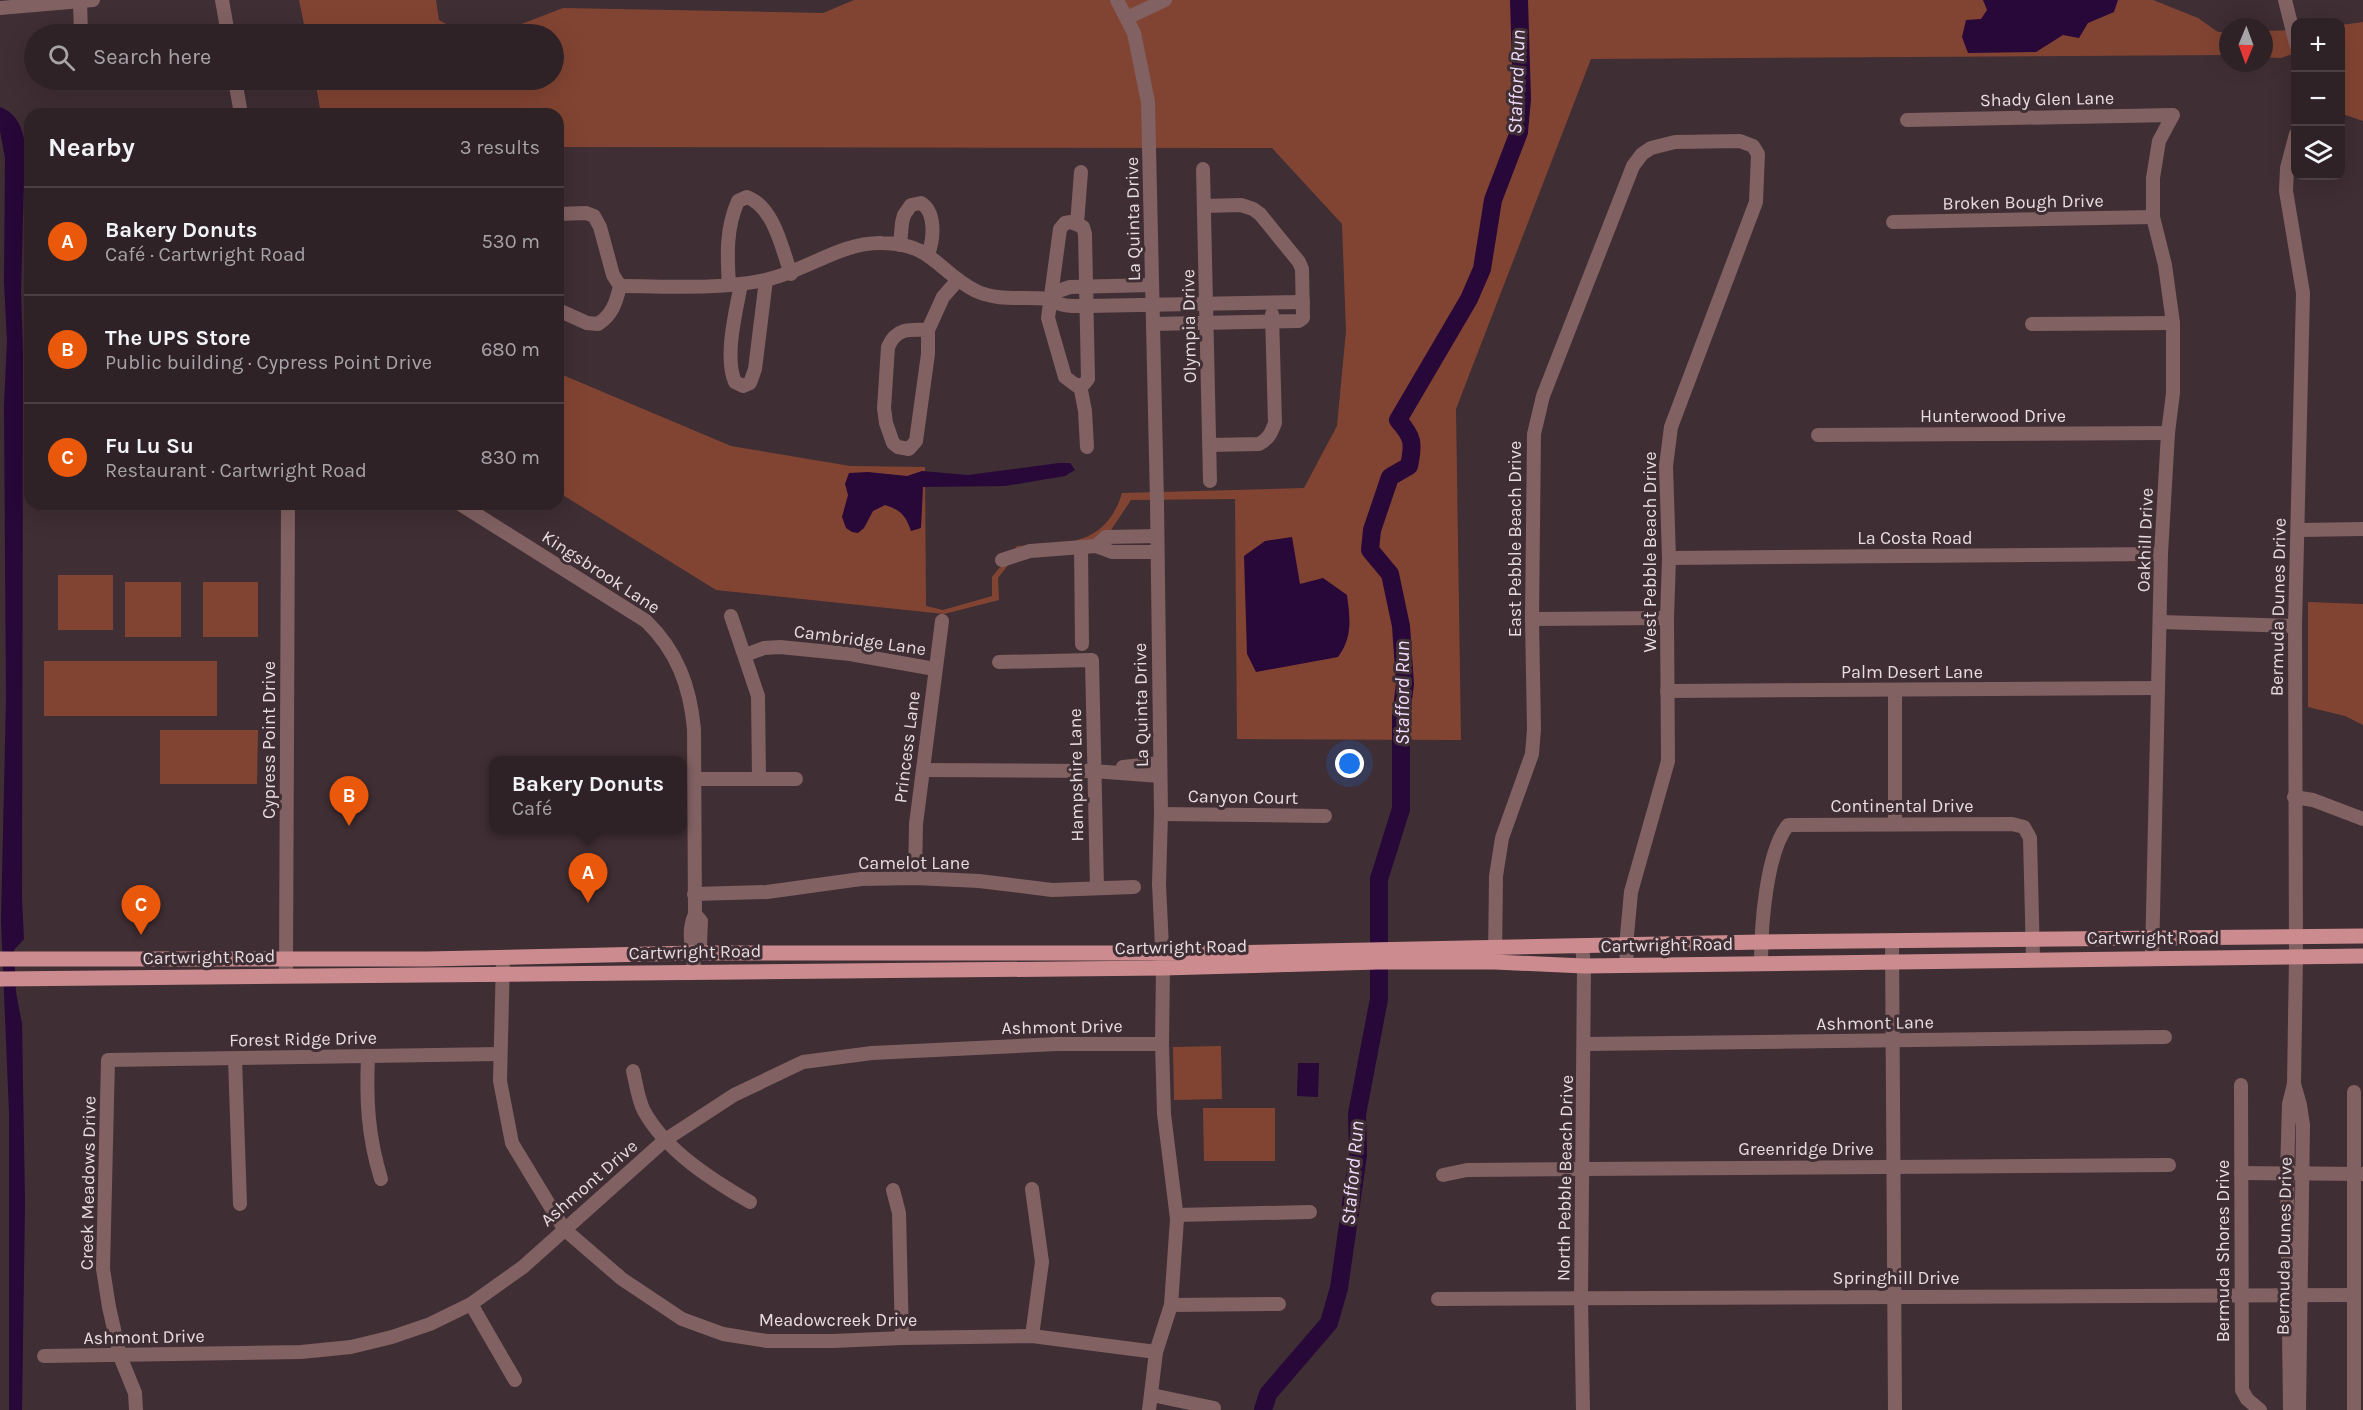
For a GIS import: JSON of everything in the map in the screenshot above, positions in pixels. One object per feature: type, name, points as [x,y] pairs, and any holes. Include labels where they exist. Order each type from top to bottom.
[{"type":"main road","name":"Cartwright Road","points":[[1329,957],[1423,963],[1582,946],[2363,936]]},
{"type":"main road","name":"Cartwright Road","points":[[0,980],[694,971],[1329,957],[1431,949],[1584,966],[2033,958],[2363,956]]},
{"type":"main road","name":"Cartwright Road","points":[[0,959],[503,958],[694,953],[1162,960]]},
{"type":"street","points":[[0,8],[84,0],[82,24]]},
{"type":"street","points":[[222,0],[226,24]]},
{"type":"street","name":"La Quinta Drive","points":[[1117,0],[1134,33],[1148,102],[1157,536],[1162,1044],[1164,1114],[1177,1215],[1171,1305],[1156,1352],[1149,1410]]},
{"type":"street","points":[[1128,18],[1165,0]]},
{"type":"street","points":[[2285,0],[2291,26]]},
{"type":"street","points":[[236,90],[239,108]]},
{"type":"street","name":"Shady Glen Lane","points":[[1907,120],[2173,115],[2166,127]]},
{"type":"street","name":"Oakhill Drive","points":[[2152,958],[2161,554],[2168,433],[2173,393],[2173,323],[2165,265],[2153,217],[2153,178],[2159,141],[2166,127]]},
{"type":"street","name":"West Pebble Beach Drive","points":[[1627,965],[1626,946],[1631,892],[1668,761],[1669,558],[1666,466],[1671,427],[1756,202],[1758,154],[1753,146],[1740,141],[1662,144]]},
{"type":"street","name":"East Pebble Beach Drive","points":[[1495,955],[1496,876],[1502,838],[1532,754],[1534,729],[1532,619],[1534,434],[1543,396],[1633,166],[1642,154],[1662,144]]},
{"type":"street","name":"Bermuda Dunes Drive","points":[[2291,151],[2287,168],[2286,191],[2303,293],[2295,626],[2294,1083],[2289,1104],[2287,1173],[2299,1410]]},
{"type":"street","name":"Olympia Drive","points":[[1203,169],[1210,481]]},
{"type":"street","points":[[1077,224],[1081,172]]},
{"type":"street","points":[[766,280],[753,377],[750,383],[743,386],[735,382],[733,378],[731,354],[735,284],[727,244],[731,219],[738,201],[747,197],[762,206],[772,222],[791,274]]},
{"type":"street","points":[[900,245],[904,215],[911,204],[921,203],[927,207],[932,221],[932,244],[928,254]]},
{"type":"street","points":[[1153,324],[1299,321],[1303,318],[1302,268],[1260,214],[1241,205],[1204,206]]},
{"type":"street","points":[[564,214],[586,213],[594,216],[600,227],[613,275],[620,286],[617,302],[611,312],[598,324],[587,323],[564,313]]},
{"type":"street","name":"Broken Bough Drive","points":[[1893,222],[2153,217]]},
{"type":"street","points":[[1065,223],[1083,227],[1086,286],[1088,379],[1084,384],[1079,385],[1065,377],[1048,318],[1060,229],[1065,223]]},
{"type":"street","points":[[620,286],[735,284],[766,280],[791,274],[839,252],[865,244],[882,243],[914,247],[928,254],[958,280],[976,291],[1005,299],[1050,299],[1061,305],[1087,306],[1303,302]]},
{"type":"street","points":[[928,330],[901,330],[891,339],[888,347],[886,423],[893,443],[903,449],[909,449],[916,441],[928,354],[928,330],[943,297],[958,280]]},
{"type":"street","points":[[1050,299],[1058,291],[1070,287],[1152,285]]},
{"type":"street","points":[[1210,445],[1259,444],[1266,441],[1271,433],[1275,423],[1272,303]]},
{"type":"street","points":[[2032,324],[2173,323]]},
{"type":"street","points":[[1079,385],[1085,411],[1087,447]]},
{"type":"street","name":"Hunterwood Drive","points":[[1818,435],[2168,433]]},
{"type":"street","name":"Cypress Point Drive","points":[[286,976],[288,510]]},
{"type":"street","name":"Kingsbrook Lane","points":[[470,510],[646,621],[661,635],[681,669],[692,708],[695,779],[695,914],[691,922],[689,945],[694,953],[694,971]]},
{"type":"street","points":[[2298,530],[2363,529]]},
{"type":"street","points":[[1096,546],[1106,537],[1157,536]]},
{"type":"street","points":[[1002,560],[1030,551],[1096,546],[1112,552],[1157,552]]},
{"type":"street","points":[[1081,547],[1082,644]]},
{"type":"street","name":"La Costa Road","points":[[1669,558],[2161,554]]},
{"type":"street","points":[[731,616],[758,696],[759,779]]},
{"type":"street","points":[[1532,619],[1667,618]]},
{"type":"street","name":"Princess Lane","points":[[915,878],[916,824],[942,621]]},
{"type":"street","points":[[2160,622],[2295,626]]},
{"type":"street","name":"Cambridge Lane","points":[[745,655],[764,648],[780,647],[850,654],[935,669]]},
{"type":"street","name":"Hampshire Lane","points":[[999,662],[1092,660],[1097,888]]},
{"type":"street","name":"Palm Desert Lane","points":[[1667,691],[2157,688]]},
{"type":"street","points":[[1894,690],[1895,824]]},
{"type":"street","points":[[923,770],[1160,770]]},
{"type":"street","points":[[695,779],[796,779]]},
{"type":"street","points":[[2294,797],[2313,800],[2363,819]]},
{"type":"street","name":"Canyon Court","points":[[1161,814],[1325,816]]},
{"type":"street","name":"Continental Drive","points":[[1761,963],[1761,942],[1771,870],[1780,836],[1788,825],[2012,824],[2024,827],[2030,838],[2033,958]]},
{"type":"street","name":"Camelot Lane","points":[[694,894],[767,892],[861,879],[915,878],[979,880],[1052,890],[1134,887]]},
{"type":"street","points":[[1892,941],[1895,1410]]},
{"type":"street","name":"North Pebble Beach Drive","points":[[1582,946],[1584,966],[1584,1169],[1581,1298],[1583,1410]]},
{"type":"street","name":"Meadowcreek Drive","points":[[503,958],[500,1081],[512,1143],[564,1229],[622,1279],[682,1319],[723,1334],[767,1341],[1032,1336],[1156,1352]]},
{"type":"street","name":"Ashmont Lane","points":[[1584,1044],[2165,1037]]},
{"type":"street","name":"Ashmont Drive","points":[[44,1356],[301,1352],[351,1347],[392,1337],[430,1324],[471,1304],[522,1267],[665,1140],[734,1095],[803,1062],[884,1052],[1057,1044],[1162,1044]]},
{"type":"street","name":"Forest Ridge Drive","points":[[108,1060],[500,1054]]},
{"type":"street","points":[[368,1056],[366,1101],[371,1148],[381,1179]]},
{"type":"street","points":[[235,1059],[240,1204]]},
{"type":"street","name":"Creek Meadows Drive","points":[[108,1060],[103,1269],[120,1356],[135,1393],[136,1410]]},
{"type":"street","points":[[633,1071],[643,1110],[665,1140],[728,1190],[750,1202]]},
{"type":"street","name":"Bermuda Dunes Drive","points":[[2290,1410],[2294,1294],[2303,1173],[2300,1105],[2294,1083]]},
{"type":"street","name":"Bermuda Shores Drive","points":[[2241,1085],[2242,1390],[2247,1399],[2260,1410]]},
{"type":"street","points":[[2354,1092],[2358,1174],[2354,1295],[2354,1410]]},
{"type":"street","name":"Greenridge Drive","points":[[1443,1175],[1467,1170],[2169,1165]]},
{"type":"street","points":[[2241,1173],[2358,1174]]},
{"type":"street","points":[[1032,1188],[1042,1262],[1032,1336]]},
{"type":"street","points":[[893,1190],[899,1213],[902,1338]]},
{"type":"street","points":[[1177,1215],[1310,1212]]},
{"type":"street","name":"Springhill Drive","points":[[1438,1299],[2354,1295]]},
{"type":"street","points":[[471,1304],[515,1380]]},
{"type":"street","points":[[1171,1305],[1279,1304]]},
{"type":"street","points":[[1152,1395],[1214,1408]]},
{"type":"shaded area","points":[[299,0],[436,0],[439,20],[446,24],[304,24]]},
{"type":"shaded area","points":[[854,0],[2153,0],[2198,18],[2219,32],[2219,55],[1591,59],[1456,409],[1461,740],[1237,739],[1235,499],[1131,500],[1111,530],[1093,542],[1019,551],[998,578],[999,600],[944,614],[716,590],[564,496],[564,376],[731,446],[850,466],[925,467],[926,606],[943,610],[992,596],[992,577],[1017,546],[1066,543],[1094,533],[1115,511],[1122,493],[1304,488],[1337,426],[1346,331],[1342,224],[1272,148],[564,147],[564,108],[320,108],[317,90],[564,90],[564,24],[522,24],[563,8],[823,13]]},
{"type":"shaded area","points":[[1983,0],[2118,0],[2114,12],[2088,23],[2079,38],[2063,35],[2036,52],[1968,53],[1962,37],[1966,20],[1981,19],[1987,10]]},
{"type":"shaded area","points":[[2363,22],[2363,121],[2345,115],[2345,24]]},
{"type":"shaded area","points":[[2291,30],[2291,54],[2281,58],[2273,58],[2273,31]]},
{"type":"shaded area","points":[[0,107],[15,117],[24,139],[21,292],[23,353],[22,899],[24,939],[14,950],[16,992],[22,1024],[25,1203],[22,1410],[9,1410],[9,1112],[1,921],[6,699],[4,406],[7,341],[4,282],[5,158],[0,131]]},
{"type":"shaded area","points":[[1070,463],[1075,470],[1065,476],[1005,486],[923,487],[921,528],[911,531],[902,514],[885,505],[873,511],[864,528],[858,533],[846,528],[842,517],[848,495],[845,484],[849,473],[868,472],[907,476],[922,471],[968,475]]},
{"type":"shaded area","points":[[1292,537],[1300,584],[1323,578],[1347,595],[1348,635],[1338,657],[1256,672],[1247,654],[1244,556],[1265,541]]},
{"type":"shaded area","points":[[58,575],[113,575],[113,630],[58,630]]},
{"type":"shaded area","points":[[125,582],[181,582],[181,637],[125,637]]},
{"type":"shaded area","points":[[203,582],[258,582],[258,637],[203,637]]},
{"type":"shaded area","points":[[2308,602],[2363,604],[2363,725],[2345,716],[2308,707]]},
{"type":"shaded area","points":[[44,661],[217,661],[217,716],[44,716]]},
{"type":"shaded area","points":[[160,730],[258,730],[257,784],[160,784]]},
{"type":"shaded area","points":[[1221,1046],[1222,1099],[1174,1100],[1173,1047]]},
{"type":"shaded area","points":[[1298,1063],[1319,1063],[1318,1097],[1297,1096]]},
{"type":"shaded area","points":[[1203,1108],[1275,1108],[1275,1161],[1204,1161]]},
{"type":"waterway","name":"Stafford Run","points":[[1263,1410],[1268,1394],[1329,1323],[1339,1288],[1358,1155],[1357,1114],[1379,999],[1379,879],[1401,809],[1401,716],[1405,684],[1401,626],[1390,574],[1370,550],[1372,530],[1390,477],[1409,466],[1412,452],[1411,441],[1407,431],[1398,420],[1469,299],[1482,269],[1493,200],[1519,132],[1522,99],[1519,0]]},
{"type":"place","name":"The UPS Store","points":[[349,826]]},
{"type":"place","name":"Bakery Donuts","points":[[588,903]]},
{"type":"place","name":"Fu Lu Su","points":[[141,935]]}]
